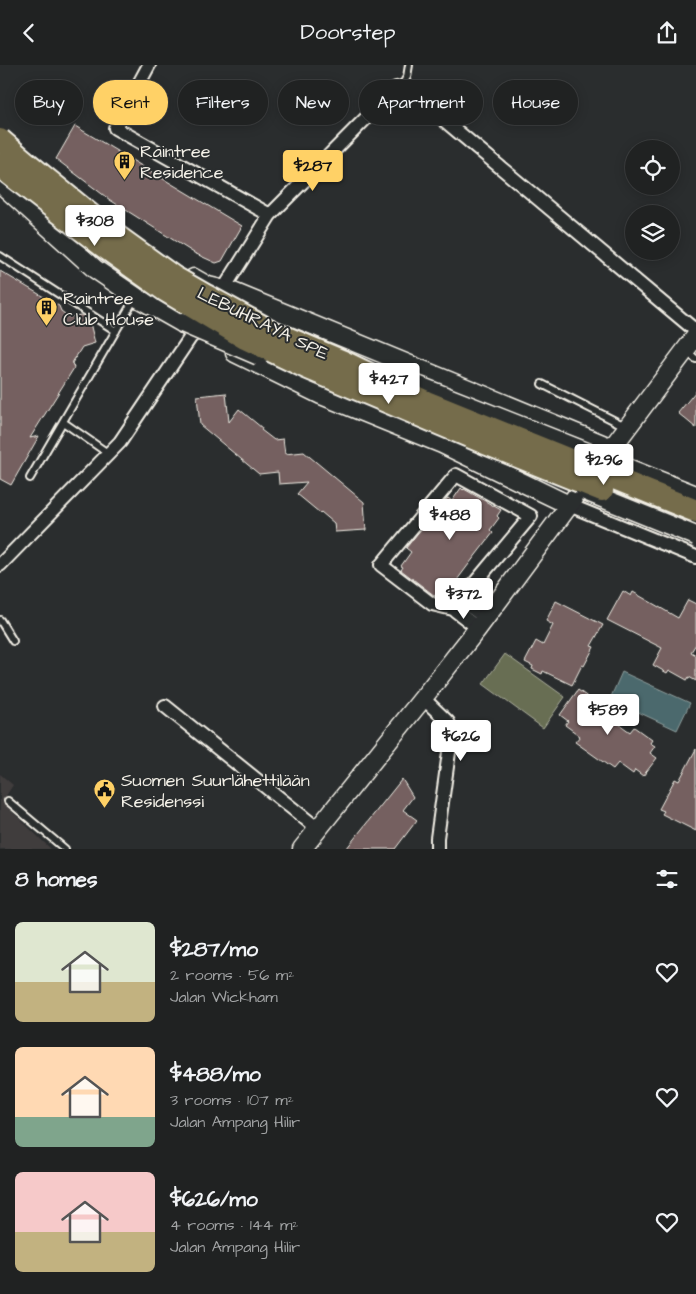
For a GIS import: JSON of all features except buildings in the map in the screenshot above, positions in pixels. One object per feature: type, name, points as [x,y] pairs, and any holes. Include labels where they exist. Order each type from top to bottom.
[{"type":"highway","name":"LEBUHRAYA SPE","points":[[0,140],[112,233],[165,271],[272,332],[343,362],[426,402],[696,511]]},
{"type":"highway","name":"LEBUHRAYA SPE","points":[[0,165],[94,239],[165,290],[245,338],[306,367],[463,434],[696,527]]},
{"type":"street","points":[[149,65],[115,128],[270,215]]},
{"type":"street","points":[[215,288],[270,215],[359,125]]},
{"type":"street","points":[[450,125],[696,331]]},
{"type":"street","points":[[0,129],[102,217],[153,254],[215,288],[233,293],[612,448]]},
{"type":"street","points":[[0,183],[95,269],[136,297],[257,365],[321,395],[442,444],[569,505],[696,557]]},
{"type":"street","points":[[215,288],[221,297],[397,377],[696,495]]},
{"type":"street","points":[[0,565],[120,442],[188,327]]},
{"type":"street","points":[[188,327],[696,536]]},
{"type":"street","points":[[302,849],[481,623],[628,427],[691,355],[696,336]]},
{"type":"street","points":[[457,605],[531,516],[456,475],[381,565],[432,604],[457,605],[481,623]]},
{"type":"street","points":[[423,698],[448,722],[452,731],[437,849]]},
{"type":"street","points":[[165,706],[318,829]]},
{"type":"lane","points":[[405,80],[409,65]]},
{"type":"lane","points":[[0,256],[116,331]]},
{"type":"lane","points":[[30,478],[136,297]]},
{"type":"lane","points":[[542,384],[628,427]]},
{"type":"lane","points":[[62,422],[109,454]]},
{"type":"lane","points":[[0,620],[13,641]]},
{"type":"lane","points":[[8,801],[65,849]]},
{"type":"shaded area","points":[[0,774],[13,785],[2,802],[51,849],[0,849]]},
{"type":"green space","points":[[505,654],[565,697],[543,728],[483,684]]},
{"type":"water","points":[[622,672],[690,703],[677,730],[610,699]]},
{"type":"place","name":"Raintree Residence","points":[[124,180]]},
{"type":"place","name":"Raintree Club House","points":[[47,327]]},
{"type":"place","name":"Suomen Suurlähettilään Residenssi","points":[[105,809]]}]
